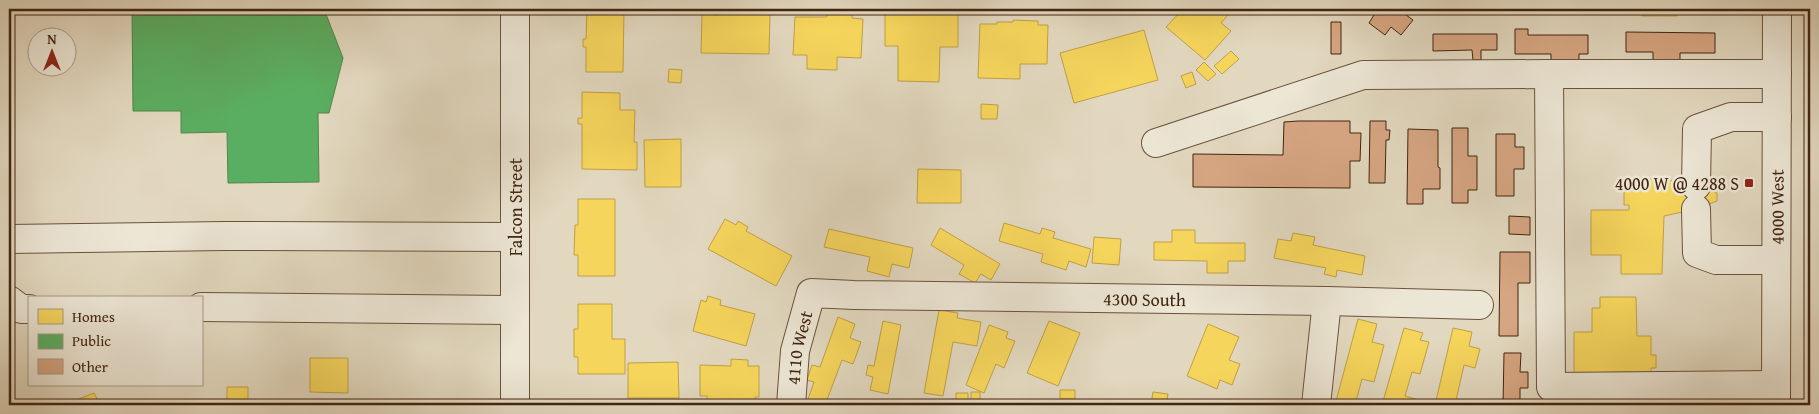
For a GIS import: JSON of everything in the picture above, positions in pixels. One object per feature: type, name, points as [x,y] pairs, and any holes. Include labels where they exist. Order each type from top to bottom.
[{"type":"street","name":"Falcon Street","points":[[515,9],[515,405]]},
{"type":"street","name":"4000 West","points":[[1776,395],[1777,9]]},
{"type":"street","points":[[1549,74],[1551,387],[1776,395]]},
{"type":"street","points":[[1156,143],[1363,75],[1777,74]]},
{"type":"street","points":[[1776,260],[1716,260],[1697,253],[1696,198],[1697,129],[1731,117],[1777,118]]},
{"type":"street","points":[[9,239],[225,236],[515,237]]},
{"type":"street","name":"4300 South","points":[[810,293],[1479,305]]},
{"type":"street","name":"4110 West","points":[[791,405],[795,351],[810,293]]},
{"type":"street","points":[[1316,405],[1327,301]]},
{"type":"street","points":[[202,308],[515,310]]},
{"type":"building: Homes","points":[[587,9],[624,9],[623,72],[586,72],[586,47],[583,47],[583,39],[586,39]]},
{"type":"building: Homes","points":[[958,9],[958,47],[940,47],[939,82],[898,81],[898,46],[885,46],[885,10]]},
{"type":"building: Homes","points":[[1183,9],[1233,9],[1221,23],[1231,31],[1205,60],[1166,27]]},
{"type":"building: Homes","points":[[1642,9],[1677,9],[1677,16],[1642,16]]},
{"type":"building: Homes","points":[[735,10],[759,10],[759,13],[770,13],[769,54],[701,53],[702,14],[718,15],[718,12],[734,12]]},
{"type":"building: Homes","points":[[827,13],[852,14],[852,18],[863,19],[861,58],[837,57],[837,70],[807,69],[807,55],[793,55],[795,17],[827,17]]},
{"type":"building: Homes","points":[[1013,20],[1038,21],[1038,25],[1048,25],[1047,64],[1020,64],[1020,79],[978,78],[980,24],[997,24],[997,22],[1013,22]]},
{"type":"building: Homes","points":[[1144,30],[1158,80],[1074,103],[1060,53]]},
{"type":"building: Homes","points":[[1231,51],[1239,59],[1222,74],[1214,66]]},
{"type":"building: Homes","points":[[1204,62],[1216,74],[1208,81],[1196,70]]},
{"type":"building: Homes","points":[[669,69],[682,70],[681,83],[668,82]]},
{"type":"building: Homes","points":[[1192,72],[1196,84],[1186,88],[1181,76]]},
{"type":"building: Homes","points":[[582,92],[620,93],[620,110],[635,110],[634,142],[637,142],[637,170],[582,169],[582,124],[578,124],[578,118],[582,118]]},
{"type":"building: Homes","points":[[981,104],[998,105],[997,119],[981,119]]},
{"type":"building: Homes","points":[[681,139],[681,187],[645,187],[644,140]]},
{"type":"building: Homes","points":[[918,169],[961,170],[961,203],[917,203]]},
{"type":"building: Homes","points":[[1629,179],[1667,179],[1717,193],[1717,201],[1696,209],[1664,216],[1662,274],[1621,274],[1621,255],[1591,255],[1591,210],[1629,210],[1629,205],[1624,205],[1624,182],[1629,183]]},
{"type":"building: Homes","points":[[578,199],[615,199],[615,276],[578,276],[578,255],[574,255],[575,225],[578,225]]},
{"type":"building: Homes","points":[[725,219],[736,225],[738,221],[748,227],[746,231],[792,256],[776,286],[708,249]]},
{"type":"building: Homes","points":[[1004,223],[1040,234],[1042,228],[1055,232],[1053,238],[1091,249],[1086,267],[1069,261],[1066,270],[1041,262],[1043,254],[999,241]]},
{"type":"building: Homes","points":[[940,228],[1000,264],[991,280],[981,274],[975,283],[959,274],[964,265],[931,245]]},
{"type":"building: Homes","points":[[829,229],[913,248],[909,268],[892,264],[889,277],[867,271],[870,257],[824,247]]},
{"type":"building: Homes","points":[[1172,230],[1195,230],[1195,243],[1245,243],[1245,261],[1228,261],[1228,273],[1207,273],[1207,261],[1154,260],[1154,242],[1172,242]]},
{"type":"building: Homes","points":[[1293,233],[1315,237],[1313,245],[1365,256],[1362,275],[1337,270],[1336,277],[1324,274],[1326,268],[1274,258],[1278,239],[1291,241]]},
{"type":"building: Homes","points":[[1094,237],[1121,239],[1119,265],[1092,263]]},
{"type":"building: Homes","points":[[708,296],[721,300],[720,305],[755,314],[746,346],[693,331],[701,300],[706,302]]},
{"type":"building: Homes","points":[[1600,297],[1636,297],[1637,336],[1651,336],[1651,355],[1656,355],[1656,368],[1651,368],[1651,376],[1632,377],[1632,372],[1574,373],[1574,332],[1592,332],[1592,308],[1600,308]]},
{"type":"building: Homes","points":[[578,304],[612,304],[612,339],[625,339],[625,374],[578,374],[578,357],[574,357],[574,329],[578,329]]},
{"type":"building: Homes","points":[[939,310],[958,313],[957,318],[981,322],[977,346],[953,342],[943,396],[924,393]]},
{"type":"building: Homes","points":[[838,317],[855,324],[850,338],[861,342],[853,364],[842,360],[825,405],[807,402],[814,382],[807,380],[812,365],[820,367]]},
{"type":"building: Homes","points":[[1358,319],[1377,324],[1372,342],[1384,345],[1374,382],[1362,379],[1355,405],[1335,405]]},
{"type":"building: Homes","points":[[883,321],[901,325],[888,394],[870,390],[873,377],[866,375],[868,365],[874,366]]},
{"type":"building: Homes","points":[[1049,321],[1080,333],[1058,386],[1027,373]]},
{"type":"building: Homes","points":[[1208,324],[1239,337],[1229,360],[1240,364],[1232,385],[1220,380],[1217,389],[1187,376]]},
{"type":"building: Homes","points":[[989,325],[1008,332],[1006,338],[1015,341],[1004,368],[996,364],[984,393],[966,385]]},
{"type":"building: Homes","points":[[1404,328],[1423,333],[1420,340],[1429,342],[1420,374],[1412,372],[1405,396],[1419,400],[1417,405],[1382,405]]},
{"type":"building: Homes","points":[[1453,328],[1472,332],[1469,346],[1480,349],[1475,368],[1464,365],[1455,405],[1435,405]]},
{"type":"building: Homes","points":[[310,358],[348,358],[348,393],[310,392]]},
{"type":"building: Homes","points":[[731,359],[748,360],[748,366],[759,366],[759,397],[755,397],[755,405],[707,405],[707,396],[700,396],[700,365],[731,366]]},
{"type":"building: Homes","points":[[678,362],[679,398],[628,398],[628,363]]},
{"type":"building: Homes","points":[[227,387],[248,387],[248,405],[162,405],[227,404]]},
{"type":"building: Homes","points":[[1060,390],[1075,390],[1075,399],[1060,399]]},
{"type":"building: Homes","points":[[971,392],[980,392],[980,404],[971,404]]},
{"type":"building: Homes","points":[[1153,392],[1168,394],[1166,405],[1151,404]]},
{"type":"building: Homes","points":[[94,393],[100,405],[64,405]]},
{"type":"building: Homes","points":[[956,393],[968,393],[968,404],[956,403]]},
{"type":"building: Homes","points":[[262,403],[299,403],[299,405],[262,405]]},
{"type":"building: Homes","points":[[938,403],[951,403],[951,405],[938,405]]},
{"type":"building: Public","points":[[132,9],[324,9],[343,58],[329,113],[318,113],[319,182],[228,183],[227,132],[181,133],[181,111],[133,111]]},
{"type":"building: Other","points":[[1366,9],[1398,9],[1413,20],[1401,35],[1391,27],[1385,35],[1369,23],[1374,15]]},
{"type":"building: Other","points":[[1331,22],[1341,22],[1341,54],[1331,54]]},
{"type":"building: Other","points":[[1515,29],[1528,29],[1528,35],[1588,35],[1588,54],[1579,54],[1579,64],[1551,64],[1551,54],[1515,54]]},
{"type":"building: Other","points":[[1626,32],[1715,33],[1715,53],[1680,53],[1680,62],[1653,61],[1653,52],[1626,52]]},
{"type":"building: Other","points":[[1433,34],[1497,34],[1497,50],[1481,50],[1481,60],[1473,60],[1472,50],[1433,51]]},
{"type":"building: Other","points":[[1350,121],[1350,133],[1361,133],[1360,161],[1350,161],[1350,188],[1193,187],[1193,154],[1283,155],[1284,122]]},
{"type":"building: Other","points":[[1370,121],[1386,121],[1386,130],[1390,130],[1389,140],[1386,140],[1385,183],[1369,183]]},
{"type":"building: Other","points":[[1452,128],[1468,128],[1468,156],[1477,156],[1477,190],[1468,190],[1468,203],[1452,203]]},
{"type":"building: Other","points":[[1408,129],[1438,130],[1440,189],[1423,189],[1423,204],[1407,204]]},
{"type":"building: Other","points":[[1496,134],[1515,134],[1515,147],[1524,147],[1524,169],[1514,169],[1514,196],[1496,196]]},
{"type":"building: Other","points":[[1509,216],[1530,217],[1530,235],[1509,234]]},
{"type":"building: Other","points":[[1500,252],[1530,252],[1530,283],[1518,283],[1518,336],[1499,336]]},
{"type":"building: Other","points":[[1504,353],[1521,353],[1520,372],[1528,372],[1528,388],[1520,388],[1520,405],[1503,405]]},
{"type":"building: Other","points":[[1588,399],[1603,399],[1603,405],[1588,405]]},
{"type":"building: Other","points":[[1645,399],[1728,399],[1728,405],[1645,405]]},
{"type":"place","name":"4000 W @ 4288 S","points":[[1749,183]]}]
